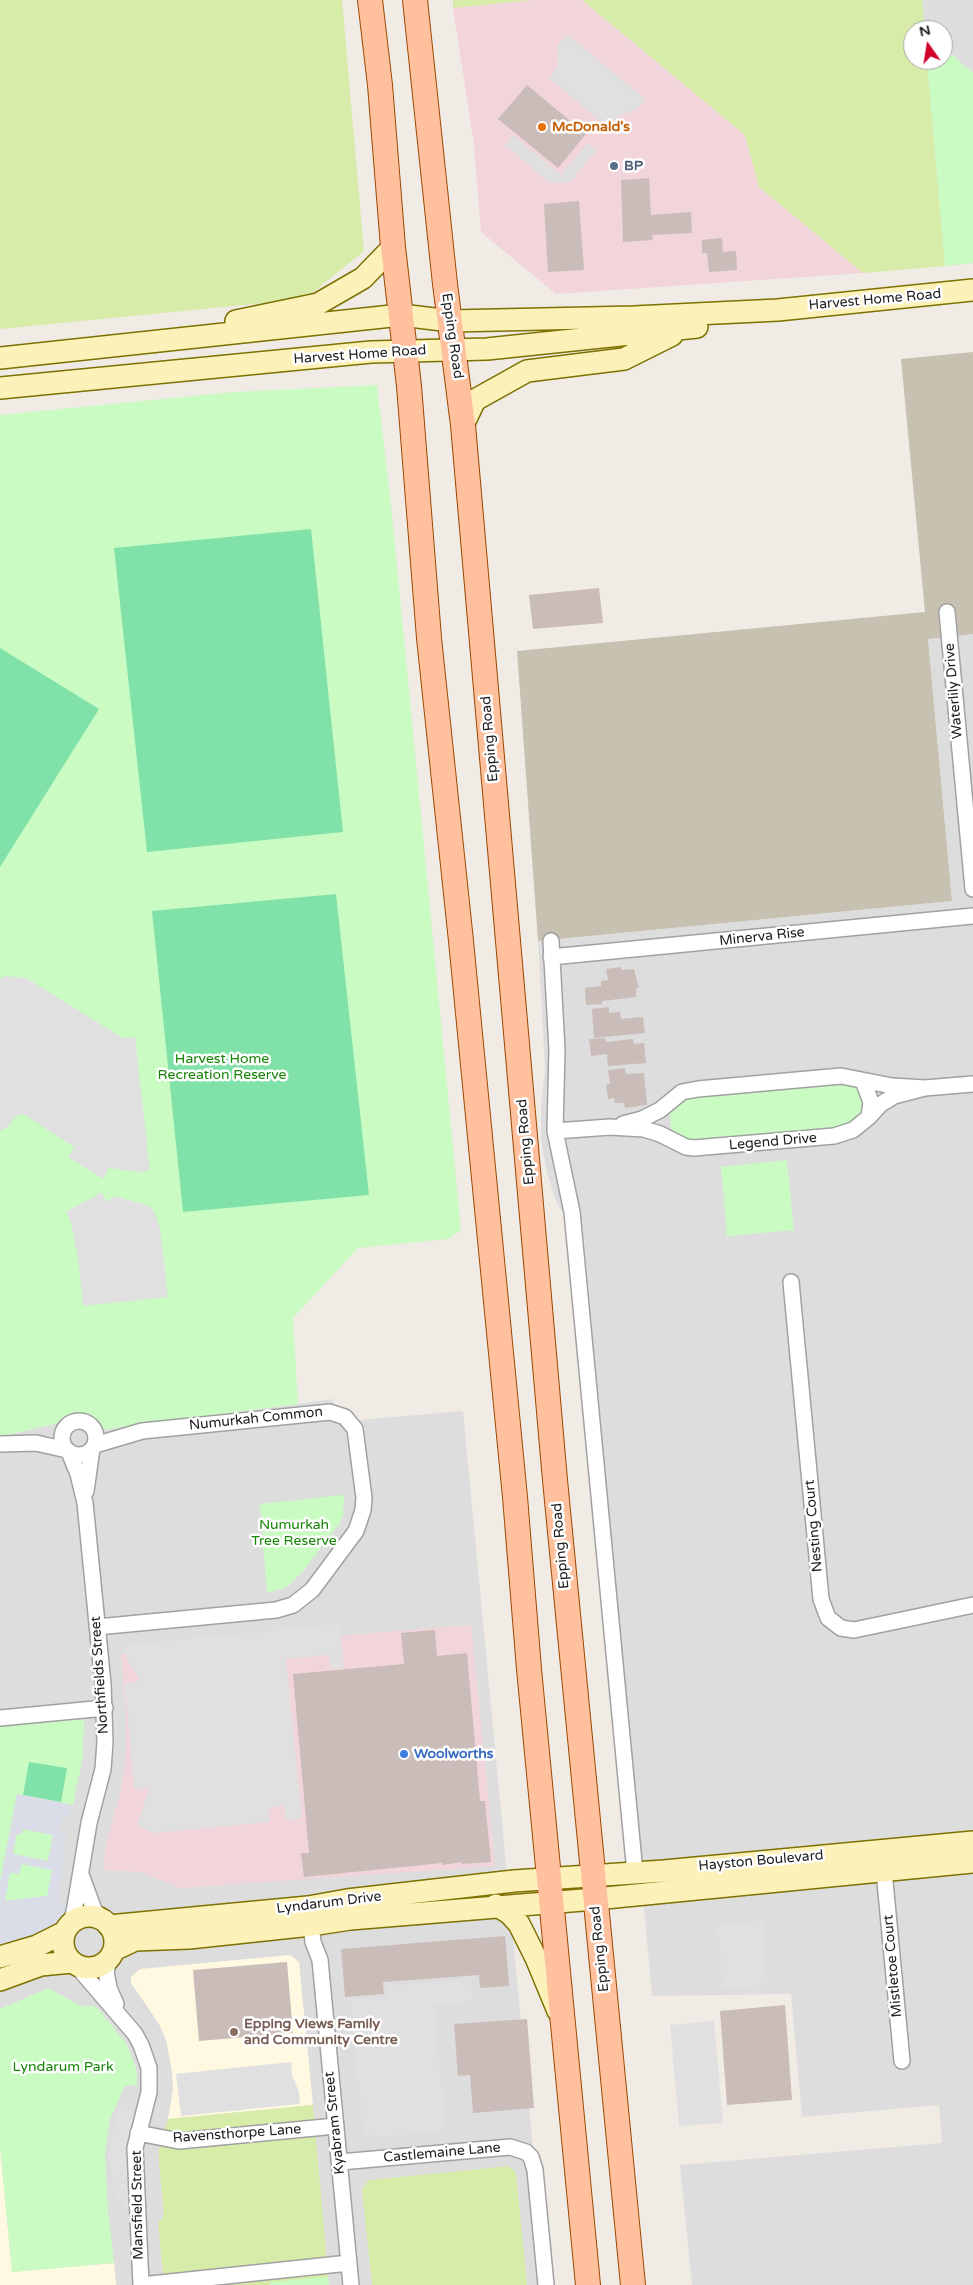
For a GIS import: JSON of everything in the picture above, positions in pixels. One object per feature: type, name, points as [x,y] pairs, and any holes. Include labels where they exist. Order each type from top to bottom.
[{"type":"main road","points":[[370,0],[380,85],[392,246],[405,351],[429,638],[492,1252],[553,1927],[588,2285]]},
{"type":"main road","name":"Epping Road","points":[[415,0],[445,284],[463,425],[556,1500],[633,2285]]},
{"type":"street","points":[[120,345],[318,304],[363,278],[392,246]]},
{"type":"street","name":"Harvest Home Road","points":[[0,358],[401,316],[451,321],[616,318],[778,310],[973,290]]},
{"type":"street","name":"Harvest Home Road","points":[[0,388],[361,352],[454,350],[549,343],[709,326],[778,310]]},
{"type":"street","points":[[463,425],[475,400],[528,371],[624,359],[685,328]]},
{"type":"street","name":"Waterlily Drive","points":[[947,612],[968,792],[973,888]]},
{"type":"street","name":"Minerva Rise","points":[[551,957],[973,916]]},
{"type":"street","points":[[550,941],[557,1050],[555,1131],[572,1212],[638,1894]]},
{"type":"street","name":"Legend Drive","points":[[610,1127],[642,1119],[660,1110],[682,1092],[698,1089],[840,1076],[892,1086],[926,1088],[973,1084]]},
{"type":"street","points":[[863,1081],[872,1102],[869,1117]]},
{"type":"street","name":"Legend Drive","points":[[555,1131],[610,1127],[644,1129],[660,1134],[686,1148],[834,1136],[853,1130],[881,1104],[894,1096],[926,1088]]},
{"type":"street","points":[[672,1100],[664,1116],[666,1128],[674,1141]]},
{"type":"street","name":"Nesting Court","points":[[791,1282],[821,1599],[828,1618],[841,1628],[854,1630],[973,1605]]},
{"type":"street","name":"Numurkah Common","points":[[93,1428],[142,1431],[320,1412],[338,1414],[345,1417],[355,1429],[364,1498],[363,1510],[356,1531],[312,1590],[294,1605],[276,1610],[97,1628]]},
{"type":"street","points":[[78,1421],[84,1422],[93,1428],[96,1439],[93,1447],[79,1455],[54,1445],[7,1443],[41,1437],[65,1429],[72,1422],[78,1421]]},
{"type":"street","points":[[65,1429],[62,1440],[68,1451]]},
{"type":"street","name":"Numurkah Common","points":[[93,1447],[142,1431]]},
{"type":"street","name":"Northfields Street","points":[[85,1503],[93,1447]]},
{"type":"street","name":"Northfields Street","points":[[68,1451],[78,1474],[85,1503],[105,1708],[103,1769],[89,1823],[81,1875],[68,1928]]},
{"type":"street","points":[[0,1718],[105,1708]]},
{"type":"street","name":"Hayston Boulevard","points":[[551,1902],[638,1894],[883,1860],[973,1842]]},
{"type":"street","name":"Hayston Boulevard","points":[[549,1878],[883,1860],[973,1862]]},
{"type":"street","name":"Mistletoe Court","points":[[883,1860],[902,2061]]},
{"type":"street","name":"Northfields Street","points":[[81,1875],[94,1910],[108,1924]]},
{"type":"street","name":"Lyndarum Drive","points":[[112,1954],[135,1940],[189,1938],[315,1915],[346,1900],[549,1878]]},
{"type":"street","name":"Lyndarum Drive","points":[[108,1924],[315,1915],[350,1919],[496,1905],[551,1902]]},
{"type":"street","points":[[496,1905],[510,1914],[519,1924],[536,1958],[564,2026]]},
{"type":"street","name":"Kyabram Street","points":[[315,1915],[323,1942],[320,1960],[350,2285]]},
{"type":"street","points":[[0,1957],[37,1946],[68,1928],[78,1919],[88,1916],[108,1924],[115,1937],[112,1954],[103,1964],[94,1968],[84,1968],[74,1963],[64,1948],[68,1928]]},
{"type":"street","name":"Mansfield Street","points":[[112,1954],[106,1971],[109,1988],[120,2015]]},
{"type":"street","points":[[0,1980],[41,1966],[74,1963]]},
{"type":"street","name":"Mansfield Street","points":[[74,1963],[120,2015],[141,2045],[149,2068],[149,2092],[138,2133],[135,2167],[141,2285]]},
{"type":"street","name":"Ravensthorpe Lane","points":[[138,2133],[179,2141],[336,2126]]},
{"type":"street","name":"Castlemaine Lane","points":[[340,2162],[510,2147],[526,2152],[531,2157],[535,2170],[546,2285]]},
{"type":"street","points":[[141,2285],[349,2263]]},
{"type":"shaded area","name":"BP","points":[[533,0],[582,0],[745,135],[759,187],[863,273],[556,294],[481,232],[474,145],[453,8]]},
{"type":"shaded area","points":[[922,0],[973,0],[973,263],[945,266],[928,70],[953,70],[953,20],[924,20]]},
{"type":"shaded area","points":[[567,34],[645,99],[637,109],[616,117],[607,127],[549,78],[557,68],[558,44]]},
{"type":"shaded area","points":[[513,135],[561,175],[588,143],[597,150],[570,182],[550,183],[505,145]]},
{"type":"shaded area","points":[[973,352],[973,634],[928,639],[952,901],[538,941],[517,651],[925,612],[901,359]]},
{"type":"shaded area","points":[[973,634],[973,2285],[692,2285],[680,2165],[942,2143],[939,2105],[802,2117],[791,1994],[652,1996],[584,1240],[557,1204],[547,1173],[541,1140],[541,1104],[545,1070],[538,941],[952,901],[928,638]]},
{"type":"shaded area","points":[[7,976],[26,978],[123,1038],[135,1037],[150,1171],[137,1172],[109,1168],[103,1179],[68,1157],[74,1147],[23,1114],[16,1116],[0,1132],[0,978]]},
{"type":"shaded area","points":[[102,1192],[106,1202],[114,1196],[150,1206],[155,1213],[160,1229],[168,1297],[83,1306],[78,1259],[71,1223],[66,1212]]},
{"type":"shaded area","points":[[333,1399],[336,1422],[463,1411],[546,2285],[0,2285],[0,1437],[58,1423],[88,1420],[98,1430]]},
{"type":"shaded area","points":[[340,1624],[344,1668],[331,1669],[329,1655],[286,1659],[302,1818],[286,1820],[284,1806],[268,1808],[270,1822],[154,1833],[137,1826],[149,1790],[148,1788],[134,1789],[125,1683],[138,1682],[138,1677],[126,1658],[125,1645]]},
{"type":"shaded area","points":[[471,1625],[495,1866],[180,1888],[141,1872],[103,1870],[106,1845],[121,1790],[126,1753],[126,1708],[121,1654]]},
{"type":"shaded area","points":[[17,1794],[73,1805],[69,1817],[62,1816],[59,1831],[66,1832],[59,1904],[69,1903],[64,1919],[50,1934],[0,1947],[0,1882]],"holes":[[[23,1829],[53,1835],[48,1861],[13,1854],[17,1834],[22,1834]],[[22,1864],[52,1870],[47,1896],[5,1901],[10,1873],[19,1874]]]},
{"type":"shaded area","points":[[762,1921],[767,1985],[723,1988],[717,1924]]},
{"type":"shaded area","name":"Epping Views Family and Community Centre","points":[[290,1955],[299,1962],[313,2105],[168,2119],[173,2089],[166,2040],[159,2024],[131,1983],[131,1977],[140,1969]]},
{"type":"shaded area","points":[[469,1978],[474,2001],[433,2004],[446,2130],[372,2138],[363,2131],[350,1999],[388,1997],[386,1986]]},
{"type":"shaded area","points":[[714,2021],[723,2123],[679,2126],[670,2025]]},
{"type":"shaded area","points":[[291,2062],[292,2075],[299,2092],[300,2104],[181,2116],[176,2074]]},
{"type":"shaded area","points":[[121,2103],[124,2103],[134,2114],[126,2148],[130,2211],[114,2195],[109,2155],[112,2130]]},
{"type":"shaded area","points":[[0,2146],[12,2272],[114,2263],[116,2285],[0,2285]]},
{"type":"green space","points":[[0,0],[342,0],[364,251],[305,299],[0,329]]},
{"type":"green space","points":[[453,0],[533,0],[453,8]]},
{"type":"green space","points":[[582,0],[922,0],[924,20],[903,20],[903,70],[928,70],[945,266],[863,273],[759,187],[745,135]]},
{"type":"green space","points":[[953,56],[973,73],[973,263],[945,266],[928,70],[953,70]]},
{"type":"green space","name":"Harvest Home Recreation Reserve","points":[[377,385],[392,514],[461,1230],[448,1239],[358,1248],[293,1318],[298,1404],[97,1430],[88,1420],[58,1423],[0,1437],[0,415],[234,392]]},
{"type":"green space","points":[[311,529],[343,832],[147,852],[114,548]]},
{"type":"green space","points":[[0,648],[99,709],[0,867]]},
{"type":"green space","points":[[336,894],[369,1195],[183,1212],[152,911]]},
{"type":"green space","points":[[835,1082],[850,1084],[859,1089],[865,1102],[860,1117],[850,1124],[839,1128],[771,1136],[687,1141],[678,1137],[671,1129],[670,1113],[674,1105],[682,1099],[692,1096]]},
{"type":"green space","points":[[787,1160],[794,1230],[727,1236],[721,1167]]},
{"type":"green space","name":"Numurkah Tree Reserve","points":[[344,1495],[343,1516],[339,1524],[304,1570],[287,1587],[267,1593],[260,1504]]},
{"type":"green space","points":[[84,1713],[83,1756],[73,1805],[17,1794],[0,1882],[0,1720]]},
{"type":"green space","points":[[29,1762],[67,1768],[61,1802],[23,1795]]},
{"type":"green space","points":[[23,1829],[53,1835],[48,1861],[13,1854],[17,1833]]},
{"type":"green space","points":[[21,1864],[53,1870],[47,1896],[4,1901],[10,1873]]},
{"type":"green space","name":"Lyndarum Park","points":[[48,1988],[81,2006],[96,2006],[127,2045],[137,2071],[137,2085],[125,2086],[109,2122],[105,2152],[108,2211],[114,2263],[12,2272],[0,2146],[0,2009]]},
{"type":"green space","points":[[313,2105],[329,2285],[164,2285],[158,2223],[164,2216],[159,2150],[168,2119]]},
{"type":"green space","points":[[509,2166],[516,2173],[527,2285],[372,2285],[362,2189],[369,2180]]},
{"type":"green space","points":[[328,2277],[329,2285],[270,2285],[270,2282]]},
{"type":"building","name":"McDonald's","points":[[527,85],[586,134],[558,168],[498,119]]},
{"type":"building","points":[[649,178],[651,215],[691,212],[692,233],[652,235],[653,240],[623,242],[621,180]]},
{"type":"building","points":[[579,201],[584,270],[548,272],[544,204]]},
{"type":"building","points":[[722,238],[723,252],[736,251],[737,270],[709,272],[707,253],[702,253],[702,240]]},
{"type":"building","points":[[599,588],[603,623],[533,629],[529,595]]},
{"type":"building","points":[[621,967],[622,970],[634,969],[639,988],[636,988],[636,997],[602,1001],[602,1004],[586,1005],[585,988],[601,986],[601,981],[608,980],[606,969]]},
{"type":"building","points":[[609,1007],[609,1013],[620,1012],[621,1019],[643,1017],[645,1033],[594,1038],[592,1009]]},
{"type":"building","points":[[605,1038],[606,1042],[633,1039],[634,1044],[644,1043],[646,1063],[608,1066],[607,1054],[591,1056],[589,1039]]},
{"type":"building","points":[[625,1068],[626,1074],[644,1073],[647,1105],[625,1108],[624,1103],[615,1103],[614,1098],[608,1099],[606,1085],[610,1084],[608,1070]]},
{"type":"building","points":[[435,1630],[437,1656],[467,1653],[480,1801],[485,1801],[491,1862],[462,1864],[462,1862],[442,1865],[442,1863],[304,1877],[301,1853],[309,1853],[293,1674],[404,1664],[401,1633]]},
{"type":"building","points":[[505,1936],[509,1986],[480,1988],[479,1975],[383,1982],[384,1994],[345,1997],[341,1949]]},
{"type":"building","points":[[287,1962],[293,2033],[199,2041],[193,1970]]},
{"type":"building","points":[[785,2005],[792,2100],[727,2105],[720,2011]]},
{"type":"building","points":[[527,2019],[534,2108],[473,2113],[470,2075],[458,2076],[454,2024]]},
{"type":"place","name":"McDonald's","points":[[542,127]]},
{"type":"place","name":"BP","points":[[614,166]]},
{"type":"place","name":"Woolworths","points":[[404,1754]]},
{"type":"place","name":"Epping Views Family and Community Centre","points":[[234,2032]]}]
